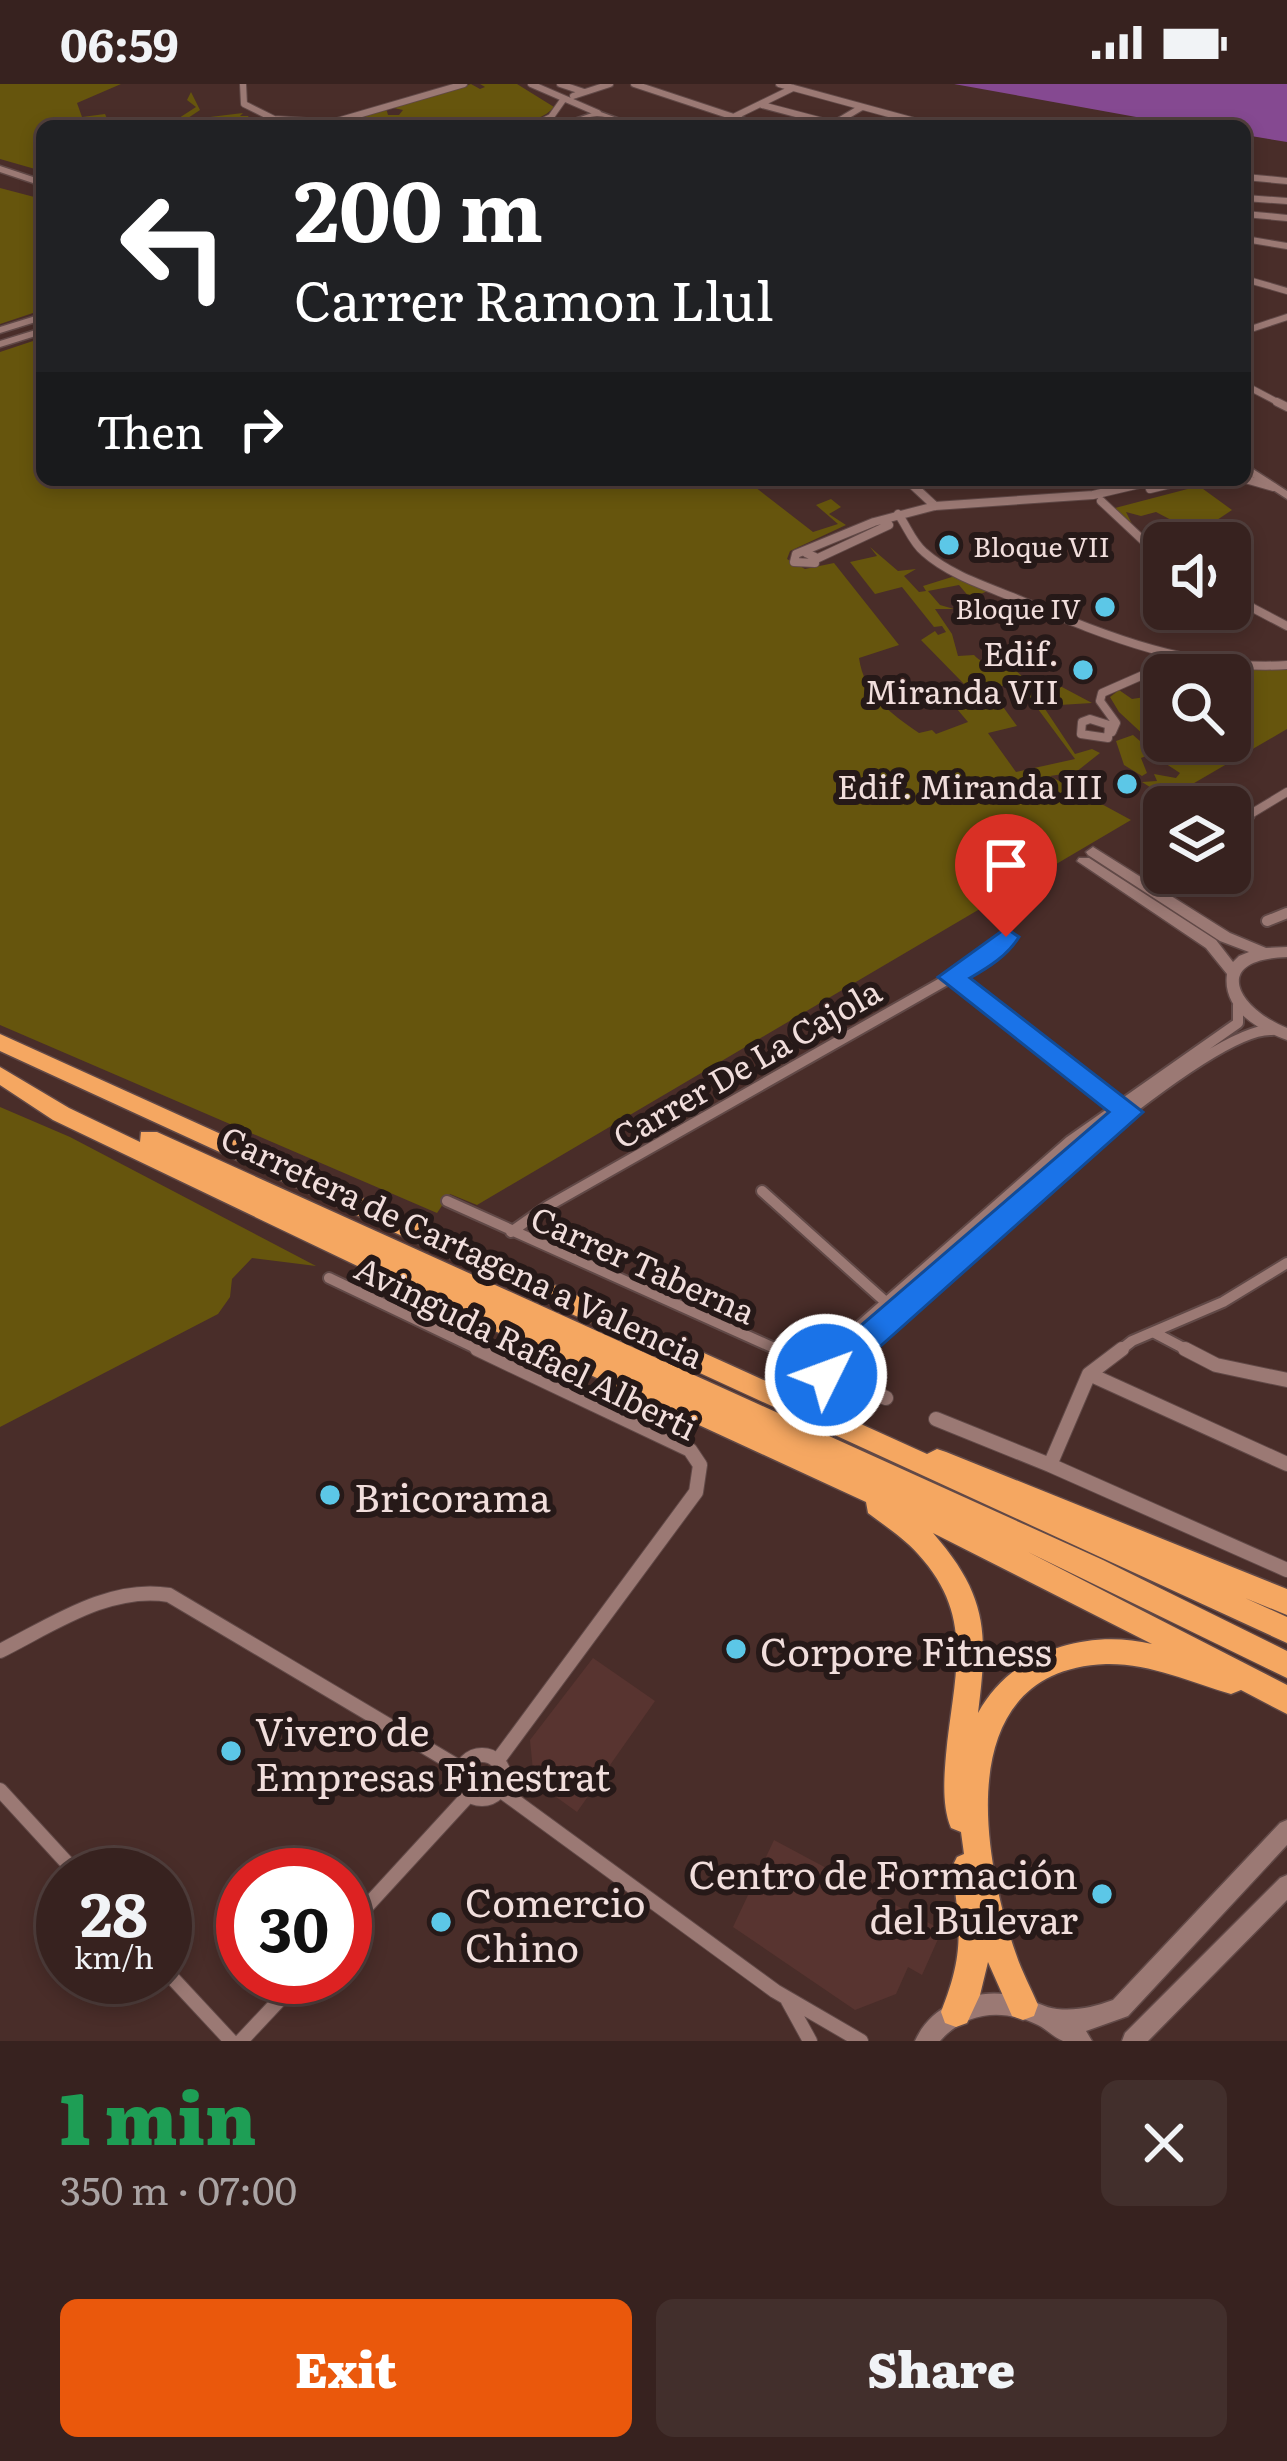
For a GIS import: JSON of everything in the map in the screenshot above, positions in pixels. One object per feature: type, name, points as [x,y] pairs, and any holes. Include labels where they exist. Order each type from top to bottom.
[{"type":"highway","name":"Carretera de Cartagena a Valencia","points":[[0,1042],[1287,1630]]},
{"type":"highway","name":"Carretera de Cartagena a Valencia","points":[[0,1074],[231,1174],[1000,1526],[1287,1665]]},
{"type":"highway","points":[[0,1074],[61,1114],[1003,1552],[1287,1702]]},
{"type":"highway","points":[[813,1413],[986,1477],[1287,1602]]},
{"type":"highway","points":[[836,1478],[909,1525],[948,1563],[972,1627],[973,1653],[956,1778],[976,1945],[971,1988],[956,2012]]},
{"type":"highway","points":[[1023,2005],[996,1949],[972,1815],[981,1735],[1006,1693],[1045,1664],[1091,1652],[1129,1652],[1287,1702]]},
{"type":"main road","points":[[598,113],[613,120]]},
{"type":"main road","points":[[570,120],[598,113],[618,120]]},
{"type":"main road","points":[[572,120],[577,118]]},
{"type":"main road","points":[[0,172],[36,183]]},
{"type":"main road","points":[[0,330],[36,319]]},
{"type":"main road","points":[[0,344],[36,333]]},
{"type":"main road","points":[[1251,461],[1287,486]]},
{"type":"main road","points":[[1251,470],[1287,496]]},
{"type":"main road","points":[[1233,972],[1211,944],[1089,856],[1226,937],[1263,952]]},
{"type":"main road","points":[[1280,1032],[1238,1006],[1231,988],[1233,972],[1244,959],[1263,952],[1287,952]]},
{"type":"main road","points":[[1057,2020],[1087,2020],[1120,2008],[1287,1830]]},
{"type":"main road","points":[[1133,2041],[1287,1885]]},
{"type":"main road","points":[[926,2041],[956,2012],[1000,2002],[1023,2005],[1057,2020],[1082,2041]]},
{"type":"street","points":[[243,84],[244,104],[260,116],[292,120]]},
{"type":"street","points":[[338,120],[464,84]]},
{"type":"street","points":[[531,84],[598,113]]},
{"type":"street","points":[[560,84],[583,93],[610,84]]},
{"type":"street","points":[[634,84],[743,120]]},
{"type":"street","points":[[779,84],[911,120]]},
{"type":"street","points":[[728,120],[793,88]]},
{"type":"street","points":[[545,120],[564,101],[553,120]]},
{"type":"street","points":[[760,105],[814,120]]},
{"type":"street","points":[[840,120],[862,107]]},
{"type":"street","points":[[559,114],[577,118]]},
{"type":"street","points":[[1251,178],[1287,181]]},
{"type":"street","points":[[1251,198],[1287,201]]},
{"type":"street","points":[[1251,215],[1287,218]]},
{"type":"street","points":[[1251,240],[1287,246]]},
{"type":"street","points":[[1251,281],[1287,291]]},
{"type":"street","points":[[1251,330],[1287,317]]},
{"type":"street","points":[[1251,388],[1287,407]]},
{"type":"street","points":[[1251,481],[1273,487]]},
{"type":"street","points":[[913,486],[934,506]]},
{"type":"street","points":[[1129,486],[1088,495],[934,506],[901,517],[806,553],[794,556],[794,562],[808,566],[901,517],[1101,501],[1162,486]]},
{"type":"street","points":[[1101,501],[1143,540]]},
{"type":"street","points":[[901,517],[919,548],[965,577],[1132,645],[1169,654]]},
{"type":"street","points":[[806,553],[816,559]]},
{"type":"street","points":[[1251,607],[1287,626]]},
{"type":"street","points":[[1251,667],[1287,665]]},
{"type":"street","points":[[1105,717],[1082,722],[1081,734],[1100,740],[1112,732],[1100,701],[1102,693],[1143,675]]},
{"type":"street","points":[[1251,814],[1287,792]]},
{"type":"street","points":[[1267,921],[1287,913]]},
{"type":"street","name":"Carrer De La Cajola","points":[[511,1232],[548,1205],[987,957],[1006,937]]},
{"type":"street","points":[[951,977],[1124,1108]]},
{"type":"street","points":[[812,1368],[885,1301],[1124,1108],[1238,1023],[1238,1006]]},
{"type":"street","points":[[826,1375],[1124,1108],[1237,1036],[1255,1029],[1280,1032]]},
{"type":"street","points":[[762,1191],[897,1311]]},
{"type":"street","name":"Carrer Taberna","points":[[447,1201],[886,1399]]},
{"type":"street","points":[[1050,1466],[1089,1374],[1132,1341],[1223,1302],[1287,1263]]},
{"type":"street","name":"Avinguda Rafael Alberti","points":[[329,1278],[690,1450],[700,1465],[696,1492],[498,1760]]},
{"type":"street","points":[[1153,1332],[1216,1365],[1287,1380]]},
{"type":"street","points":[[1089,1374],[1287,1464]]},
{"type":"street","points":[[936,1419],[1287,1570]]},
{"type":"street","points":[[0,1652],[133,1591],[151,1588],[462,1769]]},
{"type":"street","points":[[475,1756],[498,1760],[505,1774],[500,1790],[482,1800],[469,1796],[460,1781],[462,1769],[475,1756]]},
{"type":"street","points":[[0,1790],[53,1848]]},
{"type":"street","points":[[500,1790],[787,1998],[861,2041]]},
{"type":"street","points":[[372,1901],[469,1796]]},
{"type":"street","points":[[787,1998],[811,2041]]},
{"type":"street","points":[[192,1999],[231,2041]]},
{"type":"street","points":[[242,2041],[276,2004]]},
{"type":"shaded area","points":[[0,84],[121,84],[77,103],[82,117],[105,114],[108,120],[36,120],[36,169],[0,159]]},
{"type":"shaded area","points":[[471,84],[480,89],[485,87],[480,84],[517,84],[554,107],[530,120],[356,120],[386,108],[388,115],[403,110],[389,107]]},
{"type":"shaded area","points":[[954,84],[1287,84],[1287,142],[1251,136],[1251,120],[1153,120]]},
{"type":"shaded area","points":[[191,92],[200,110],[185,120],[160,120],[179,118],[196,107],[187,100]]},
{"type":"shaded area","points":[[243,113],[240,116],[251,120],[185,120]]},
{"type":"shaded area","points":[[0,188],[36,197],[36,312],[0,324]]},
{"type":"shaded area","points":[[36,340],[36,486],[754,486],[813,532],[838,524],[816,505],[831,499],[841,507],[829,514],[846,525],[790,551],[787,559],[805,569],[834,563],[899,645],[859,658],[866,682],[880,702],[919,733],[932,730],[936,734],[968,722],[946,696],[966,692],[965,685],[921,640],[935,631],[938,635],[946,632],[942,626],[934,627],[902,587],[875,594],[850,562],[877,556],[870,547],[898,571],[916,569],[904,576],[919,592],[926,591],[923,586],[955,576],[988,591],[970,598],[959,585],[928,591],[940,605],[954,609],[935,609],[952,634],[958,656],[974,655],[998,665],[1002,658],[1024,678],[1045,678],[1092,703],[1043,706],[1075,754],[1092,749],[1100,753],[1076,772],[1050,776],[1131,820],[477,1205],[450,1194],[437,1213],[0,1025],[0,352]],"holes":[[[1018,682],[1075,759],[1016,772],[988,733],[1017,726],[990,689]]]},
{"type":"shaded area","points":[[1199,486],[1232,510],[1214,522],[1175,522],[1156,512],[1141,516],[1126,512],[1134,528],[1115,508]]},
{"type":"shaded area","points":[[1251,669],[1287,670],[1287,729],[1251,750]]},
{"type":"shaded area","points":[[1119,690],[1132,699],[1143,697],[1143,734],[1110,697]]},
{"type":"shaded area","points":[[1133,735],[1140,741],[1147,773],[1142,776],[1124,765],[1116,741]]},
{"type":"shaded area","points":[[1163,762],[1230,762],[1189,786],[1142,782],[1157,781],[1154,774],[1176,778],[1180,773]]},
{"type":"shaded area","points":[[0,1107],[70,1137],[316,1266],[252,1258],[232,1279],[230,1297],[218,1314],[0,1427]]},
{"type":"shaded area","points":[[593,1658],[655,1701],[577,1812],[534,1781],[530,1740]]},
{"type":"shaded area","points":[[774,1840],[942,1930],[922,1975],[908,1967],[896,1994],[855,2010],[733,1927]]},
{"type":"place","name":"Bloque VII","points":[[949,545]]},
{"type":"place","name":"Bloque IV","points":[[1105,607]]},
{"type":"place","name":"Edif. Miranda VII","points":[[1083,670]]},
{"type":"place","name":"Edif. Miranda III","points":[[1127,784]]},
{"type":"place","name":"Bricorama","points":[[330,1495]]},
{"type":"place","name":"Corpore Fitness","points":[[736,1649]]},
{"type":"place","name":"Vivero de Empresas Finestrat","points":[[231,1751]]},
{"type":"place","name":"Centro de Formación del Bulevar","points":[[1102,1894]]},
{"type":"place","name":"Comercio Chino","points":[[441,1922]]},
{"type":"route","points":[[826,1375],[1003,1216],[1129,1112],[951,977],[987,957],[1006,937]]}]
